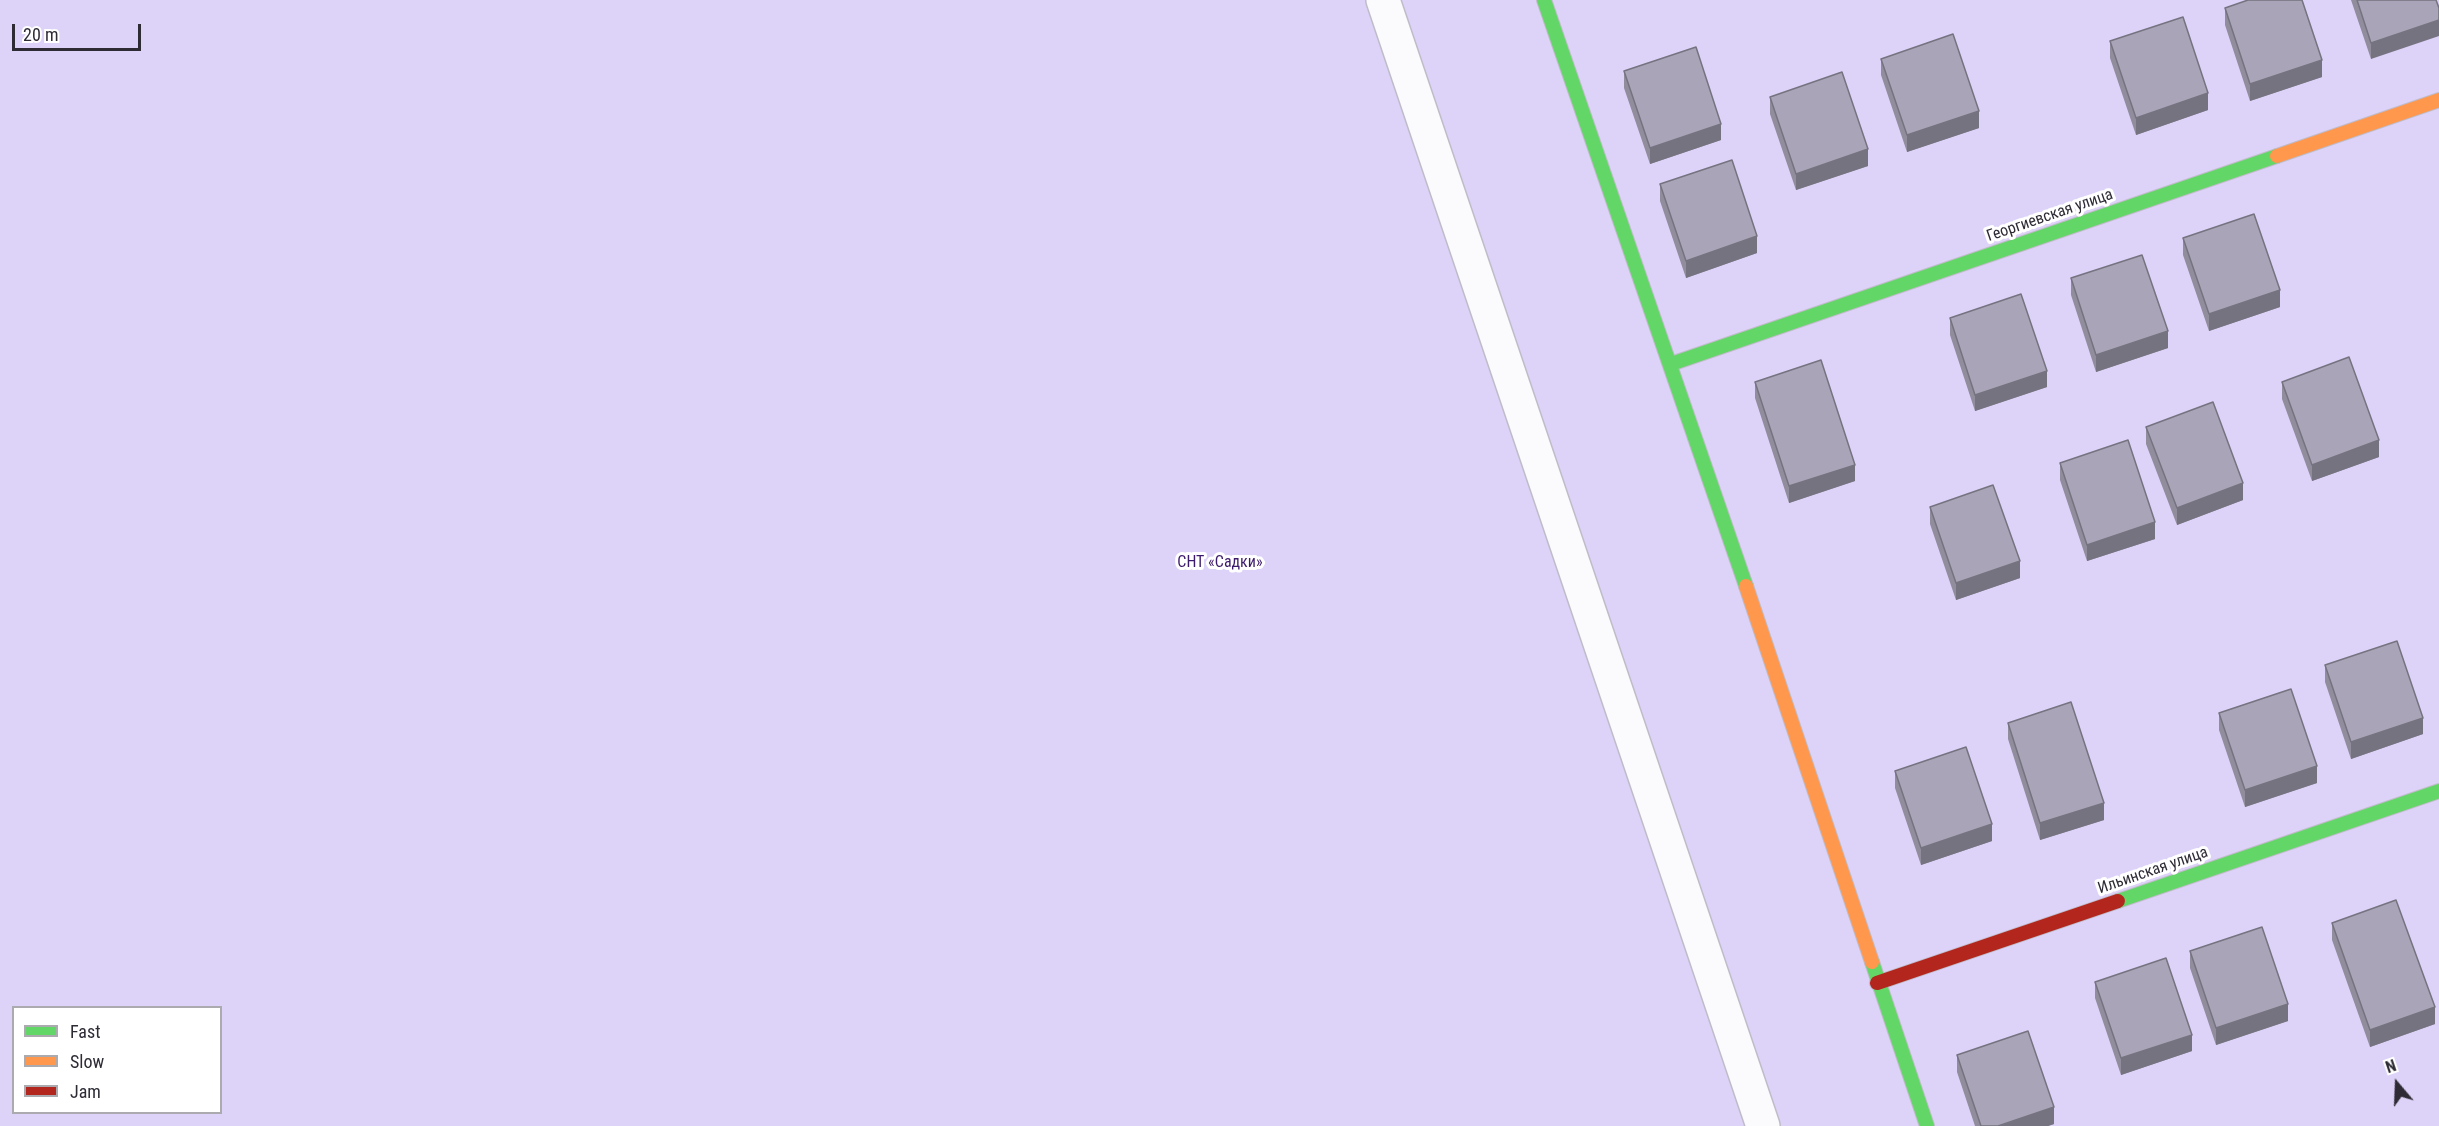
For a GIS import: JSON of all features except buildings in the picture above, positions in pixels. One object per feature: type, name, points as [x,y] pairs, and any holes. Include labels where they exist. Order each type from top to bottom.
[{"type":"street","points":[[1383,0],[1763,1126]]},
{"type":"street","points":[[1544,0],[1671,364],[1927,1126]]},
{"type":"street","name":"Георгиевская улица","points":[[1671,364],[2439,100]]},
{"type":"street","name":"Ильинская улица","points":[[1877,982],[2439,791]]},
{"type":"green space","name":"СНТ «Садки»","points":[[0,0],[2439,0],[2439,1126],[0,1126]]},
{"type":"traffic: fast","points":[[1544,0],[1746,586]]},
{"type":"traffic: fast","points":[[1671,364],[2277,156]]},
{"type":"traffic: fast","points":[[2118,901],[2439,791]]},
{"type":"traffic: fast","points":[[1872,962],[1927,1126]]},
{"type":"traffic: slow","points":[[2277,156],[2439,100]]},
{"type":"traffic: slow","points":[[1746,586],[1872,962]]},
{"type":"traffic: jam","points":[[1877,983],[2118,901]]}]
